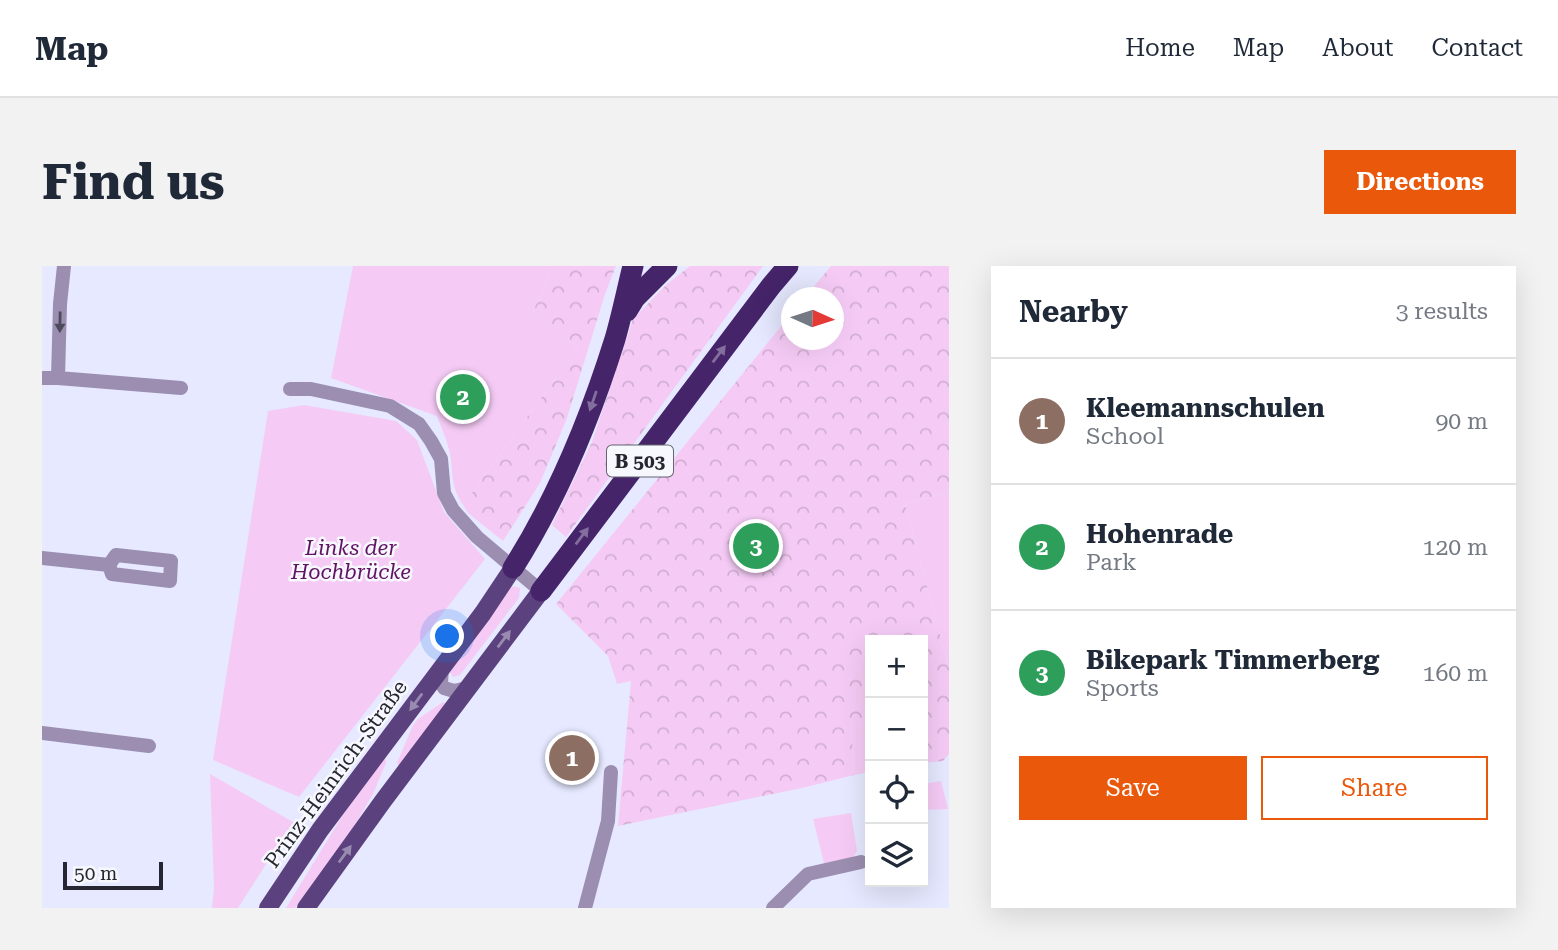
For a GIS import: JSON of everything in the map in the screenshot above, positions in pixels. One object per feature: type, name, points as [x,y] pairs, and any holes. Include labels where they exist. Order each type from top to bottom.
[{"type":"highway","name":"B 503","points":[[513,568],[555,495],[591,409],[619,324],[633,266]]},
{"type":"highway","points":[[619,324],[635,298],[667,266]]},
{"type":"highway","name":"B 503","points":[[771,286],[781,266]]},
{"type":"highway","name":"B 503","points":[[541,591],[788,266]]},
{"type":"main road","name":"Prinz-Heinrich-Straße","points":[[268,908],[320,830],[483,613],[513,568]]},
{"type":"main road","points":[[306,908],[541,591]]},
{"type":"street","points":[[58,377],[64,266]]},
{"type":"street","points":[[42,378],[58,377],[181,388]]},
{"type":"street","points":[[290,389],[310,389],[390,406],[419,424],[441,459],[444,493],[453,510],[477,537],[541,591]]},
{"type":"street","points":[[42,558],[109,565]]},
{"type":"street","name":"Prinz-Heinrich-Straße","points":[[442,667],[441,682],[444,688],[454,691],[467,688]]},
{"type":"street","points":[[42,733],[149,746]]},
{"type":"street","points":[[584,908],[608,821],[611,772]]},
{"type":"street","points":[[773,908],[808,874],[861,862]]},
{"type":"green space","points":[[353,266],[553,266],[532,314],[578,347],[463,505],[456,490],[449,449],[437,416],[331,378]]},
{"type":"green space","points":[[553,266],[616,266],[567,418],[540,483],[503,541],[468,513],[463,505],[578,347],[532,314]]},
{"type":"green space","points":[[690,266],[763,266],[566,537],[552,525],[592,442],[633,319],[667,284]]},
{"type":"green space","points":[[831,266],[949,266],[949,492],[905,504],[949,668],[949,754],[943,761],[928,762],[928,635],[865,635],[865,726],[851,723],[854,775],[618,826],[631,681],[617,684],[608,656],[556,604],[781,326],[781,350],[844,350],[844,287],[813,287]]},
{"type":"green space","name":"Links der Hochbrücke","points":[[304,405],[396,421],[417,440],[444,512],[485,559],[299,797],[213,760],[268,411]]},
{"type":"green space","points":[[949,492],[949,668],[905,504]]},
{"type":"green space","points":[[511,586],[520,588],[519,598],[460,675],[453,677],[449,671]]},
{"type":"green space","points":[[443,702],[446,703],[399,766],[397,763],[413,725]]},
{"type":"green space","points":[[851,723],[865,726],[865,773],[854,775]]},
{"type":"green space","points":[[384,758],[386,763],[373,794],[354,826],[295,908],[286,908],[352,800]]},
{"type":"green space","points":[[210,774],[293,822],[238,908],[212,908],[214,887]]},
{"type":"green space","points":[[941,781],[948,809],[928,810],[928,783]]},
{"type":"green space","points":[[851,813],[857,851],[850,862],[825,867],[813,819]]},
{"type":"place","name":"Hohenrade","points":[[463,397]]},
{"type":"place","name":"Bikepark Timmerberg","points":[[756,546]]},
{"type":"place","name":"Kleemannschulen","points":[[572,758]]}]
